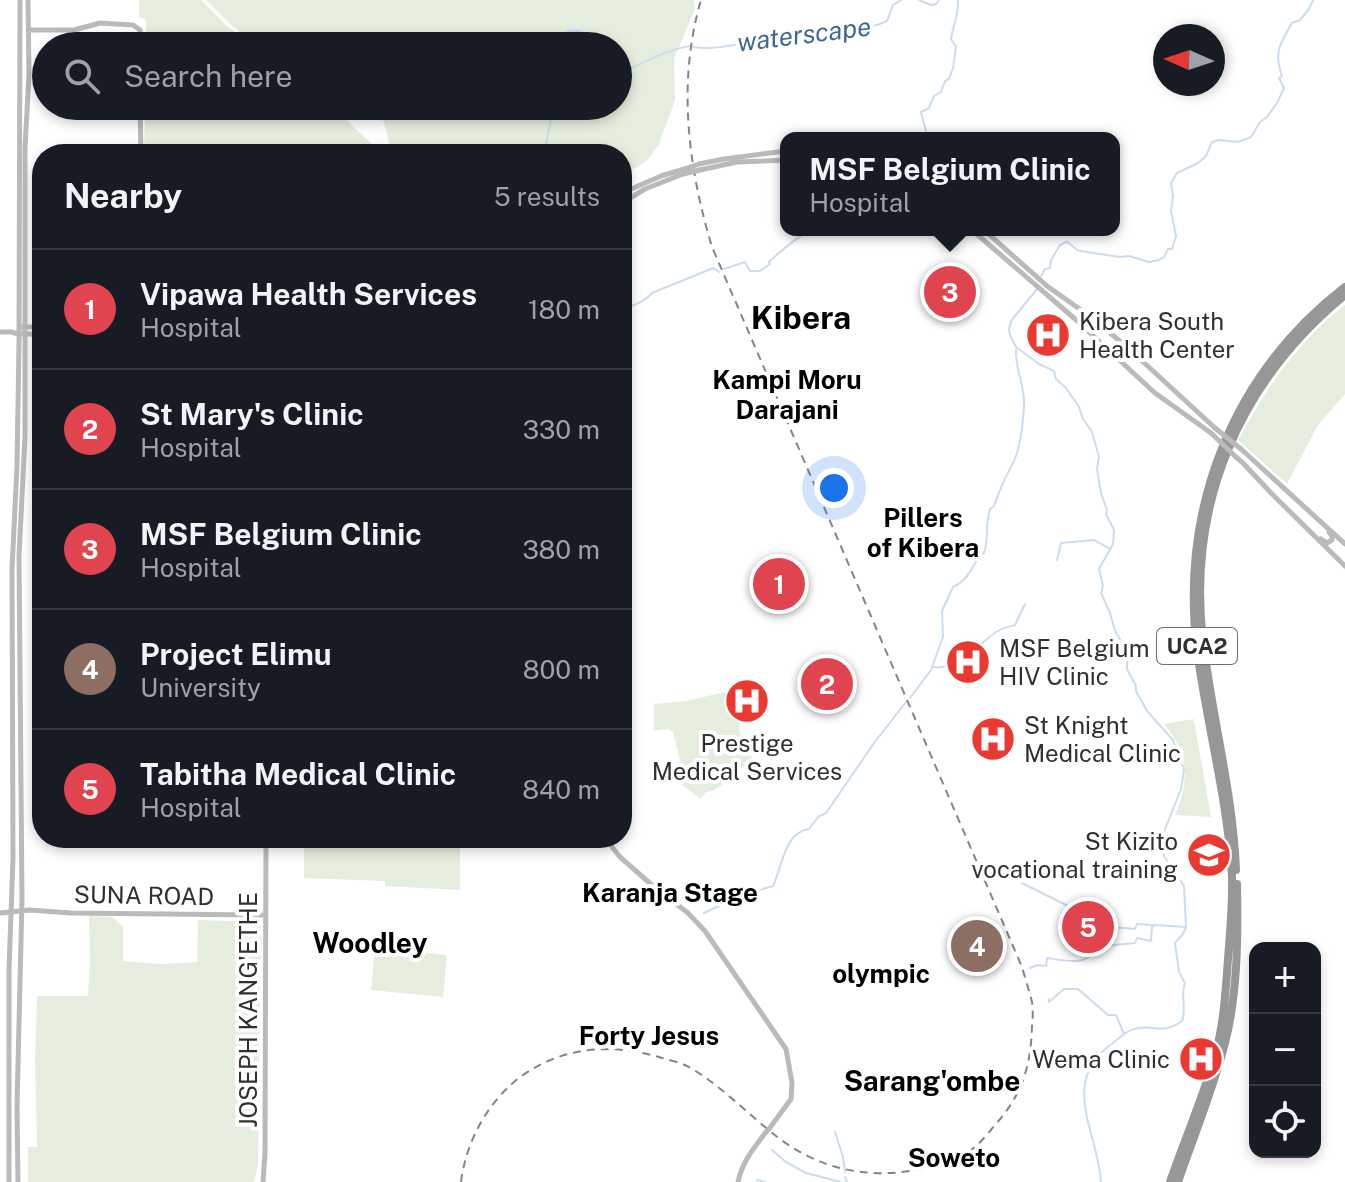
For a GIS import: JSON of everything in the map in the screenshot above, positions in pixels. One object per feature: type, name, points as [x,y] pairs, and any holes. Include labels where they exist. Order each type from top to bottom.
[{"type":"highway","name":"UCA2","points":[[1220,1051],[1232,879],[1220,778],[1198,652],[1194,595],[1198,535],[1205,495],[1220,452],[1245,401],[1265,369],[1292,336],[1314,312],[1345,287]]},
{"type":"highway","name":"UCA2","points":[[1170,1182],[1220,1051],[1232,1004],[1236,970],[1237,877],[1231,808],[1209,684],[1201,614],[1199,579],[1206,524],[1227,451],[1248,409],[1284,355],[1318,318],[1345,295]]},
{"type":"highway","name":"UCA2","points":[[1178,1182],[1212,1091],[1215,1064]]},
{"type":"main road","points":[[9,1182],[16,563],[25,436],[21,331],[20,0]]},
{"type":"main road","points":[[21,331],[29,75],[28,0]]},
{"type":"main road","points":[[29,30],[74,30],[100,23],[133,25],[140,32]]},
{"type":"main road","points":[[20,75],[23,79],[29,75]]},
{"type":"main road","points":[[140,120],[141,144]]},
{"type":"main road","points":[[632,188],[724,159],[780,152]]},
{"type":"main road","points":[[632,197],[691,167],[780,160]]},
{"type":"main road","points":[[980,236],[1127,347],[1213,430],[1305,527],[1345,563]]},
{"type":"main road","points":[[990,236],[1033,278],[1042,292],[1155,393],[1241,449],[1345,544]]},
{"type":"main road","points":[[0,332],[32,329]]},
{"type":"main road","points":[[1127,347],[1103,330],[1098,332],[1097,335],[1129,368]]},
{"type":"main road","points":[[21,331],[32,333]]},
{"type":"main road","points":[[1305,527],[1324,542],[1332,540],[1315,517]]},
{"type":"main road","points":[[16,563],[21,911],[18,1182]]},
{"type":"main road","name":"JOSEPH KANG'ETHE","points":[[263,1182],[266,848]]},
{"type":"main road","points":[[613,848],[705,931],[786,1049],[792,1083],[791,1099],[746,1160],[738,1182]]},
{"type":"main road","name":"SUNA ROAD","points":[[0,913],[266,915]]},
{"type":"green space","points":[[139,0],[201,0],[235,32],[146,32],[146,20],[139,17]]},
{"type":"green space","points":[[206,0],[694,0],[695,9],[674,59],[675,100],[659,144],[646,162],[632,170],[632,144],[390,144],[383,120],[632,120],[632,32],[240,32]]},
{"type":"green space","points":[[145,120],[347,120],[372,144],[144,144]]},
{"type":"green space","points":[[1345,305],[1345,394],[1318,425],[1287,484],[1238,440],[1284,367],[1312,334]]},
{"type":"green space","points":[[725,692],[726,706],[739,721],[743,742],[754,760],[718,787],[706,792],[701,799],[666,773],[681,764],[673,732],[668,729],[654,731],[654,704]]},
{"type":"green space","points":[[1194,719],[1211,817],[1175,815],[1183,790],[1184,767],[1178,746],[1164,724]]},
{"type":"green space","points":[[304,848],[460,848],[460,890],[385,886],[385,881],[304,878]]},
{"type":"green space","points":[[89,916],[112,917],[123,927],[123,961],[161,964],[197,962],[198,920],[260,922],[258,1164],[254,1182],[28,1182],[28,1147],[37,1147],[37,996],[88,996]]},
{"type":"green space","points":[[375,947],[447,955],[443,997],[371,990]]},
{"type":"waterway","name":"waterscape","points":[[693,47],[714,48],[782,40],[810,29],[835,35],[851,33],[887,21],[893,5],[901,0]]},
{"type":"waterway","name":"waterscape","points":[[919,0],[931,5],[939,0]]},
{"type":"waterway","points":[[926,132],[921,112],[929,108],[934,96],[941,92],[953,68],[956,47],[951,39],[958,0]]},
{"type":"waterway","points":[[1041,276],[1045,269],[1050,268],[1060,245],[1066,242],[1077,250],[1129,256],[1149,262],[1159,260],[1168,249],[1172,249],[1176,236],[1171,211],[1171,183],[1177,173],[1206,156],[1212,142],[1238,142],[1251,137],[1267,117],[1284,88],[1279,78],[1282,76],[1278,60],[1282,42],[1292,23],[1300,20],[1313,0]]},
{"type":"waterway","name":"waterscape","points":[[632,68],[661,54],[689,46]]},
{"type":"waterway","points":[[546,144],[550,120]]},
{"type":"waterway","points":[[724,269],[745,262],[750,271],[760,271],[800,236]]},
{"type":"waterway","points":[[632,306],[652,293],[713,268],[719,272]]},
{"type":"waterway","points":[[1037,289],[1011,321],[1010,335],[1016,347],[1054,371],[1056,379],[1079,407],[1092,432],[1099,457],[1097,469],[1101,493],[1114,530],[1113,544],[1099,569],[1103,586],[1101,593],[1123,645],[1127,669],[1136,691],[1147,711],[1173,740],[1184,770],[1163,844],[1164,856],[1184,886],[1186,927],[1175,943],[1179,972],[1185,983],[1182,1021],[1169,1028],[1128,1031],[1097,1058],[1088,1074],[1084,1090],[1085,1108],[1101,1182]]},
{"type":"waterway","points":[[910,698],[931,670],[943,637],[942,611],[953,587],[965,578],[979,555],[984,553],[990,509],[1017,453],[1024,405],[1016,350]]},
{"type":"waterway","points":[[1057,560],[1061,543],[1094,540],[1110,549]]},
{"type":"waterway","points":[[933,667],[958,661],[996,632],[1015,625],[1025,604]]},
{"type":"waterway","points":[[1060,686],[1063,677]]},
{"type":"waterway","points":[[704,913],[740,896],[773,886],[794,837],[809,829],[818,817],[826,813],[906,702]]},
{"type":"waterway","points":[[1022,883],[1082,913],[1084,919],[1099,926],[1135,929],[1137,924],[1152,925]]},
{"type":"waterway","points":[[1030,968],[1046,966],[1047,958],[1078,961],[1101,951],[1103,946],[1135,943],[1137,938],[1151,941],[1154,925],[1186,927]]},
{"type":"waterway","points":[[1049,999],[1049,1002],[1064,989],[1078,989],[1108,1015],[1116,1015],[1124,1034]]},
{"type":"waterway","points":[[835,1132],[845,1172]]},
{"type":"waterway","points":[[772,1150],[806,1173],[841,1182]]},
{"type":"waterway","points":[[845,1177],[847,1182]]},
{"type":"waterway","points":[[757,1180],[765,1182]]},
{"type":"railway","points":[[461,1182],[474,1136],[500,1096],[539,1065],[573,1053],[626,1050],[682,1064],[708,1079],[797,1150],[839,1168],[884,1173],[930,1167],[954,1160],[975,1147],[1012,1102],[1030,1054],[1032,1005],[1022,967],[712,247],[697,186],[688,124],[689,62],[701,0]]},
{"type":"place","name":"MSF Belgium Clinic","points":[[950,292]]},
{"type":"place","name":"Kibera South Health Center","points":[[1048,335]]},
{"type":"place","name":"Vipawa Health Services","points":[[779,584]]},
{"type":"place","name":"MSF Belgium HIV Clinic","points":[[968,662]]},
{"type":"place","name":"St Mary's Clinic","points":[[827,684]]},
{"type":"place","name":"Prestige Medical Services","points":[[747,701]]},
{"type":"place","name":"St Knight Medical Clinic","points":[[993,739]]},
{"type":"place","name":"St Kizito vocational training","points":[[1209,855]]},
{"type":"place","name":"Tabitha Medical Clinic","points":[[1088,927]]},
{"type":"place","name":"Project Elimu","points":[[977,946]]},
{"type":"place","name":"Wema Clinic","points":[[1201,1059]]},
{"type":"district","name":"Kibera","points":[[801,317]]},
{"type":"district","name":"Kampi Moru Darajani","points":[[787,394]]},
{"type":"district","name":"Pillers of Kibera","points":[[923,532]]},
{"type":"district","name":"Karanja Stage","points":[[670,892]]},
{"type":"district","name":"Woodley","points":[[370,942]]},
{"type":"district","name":"olympic","points":[[881,973]]},
{"type":"district","name":"Forty Jesus","points":[[649,1035]]},
{"type":"district","name":"Sarang'ombe","points":[[932,1080]]},
{"type":"district","name":"Soweto","points":[[954,1157]]}]
